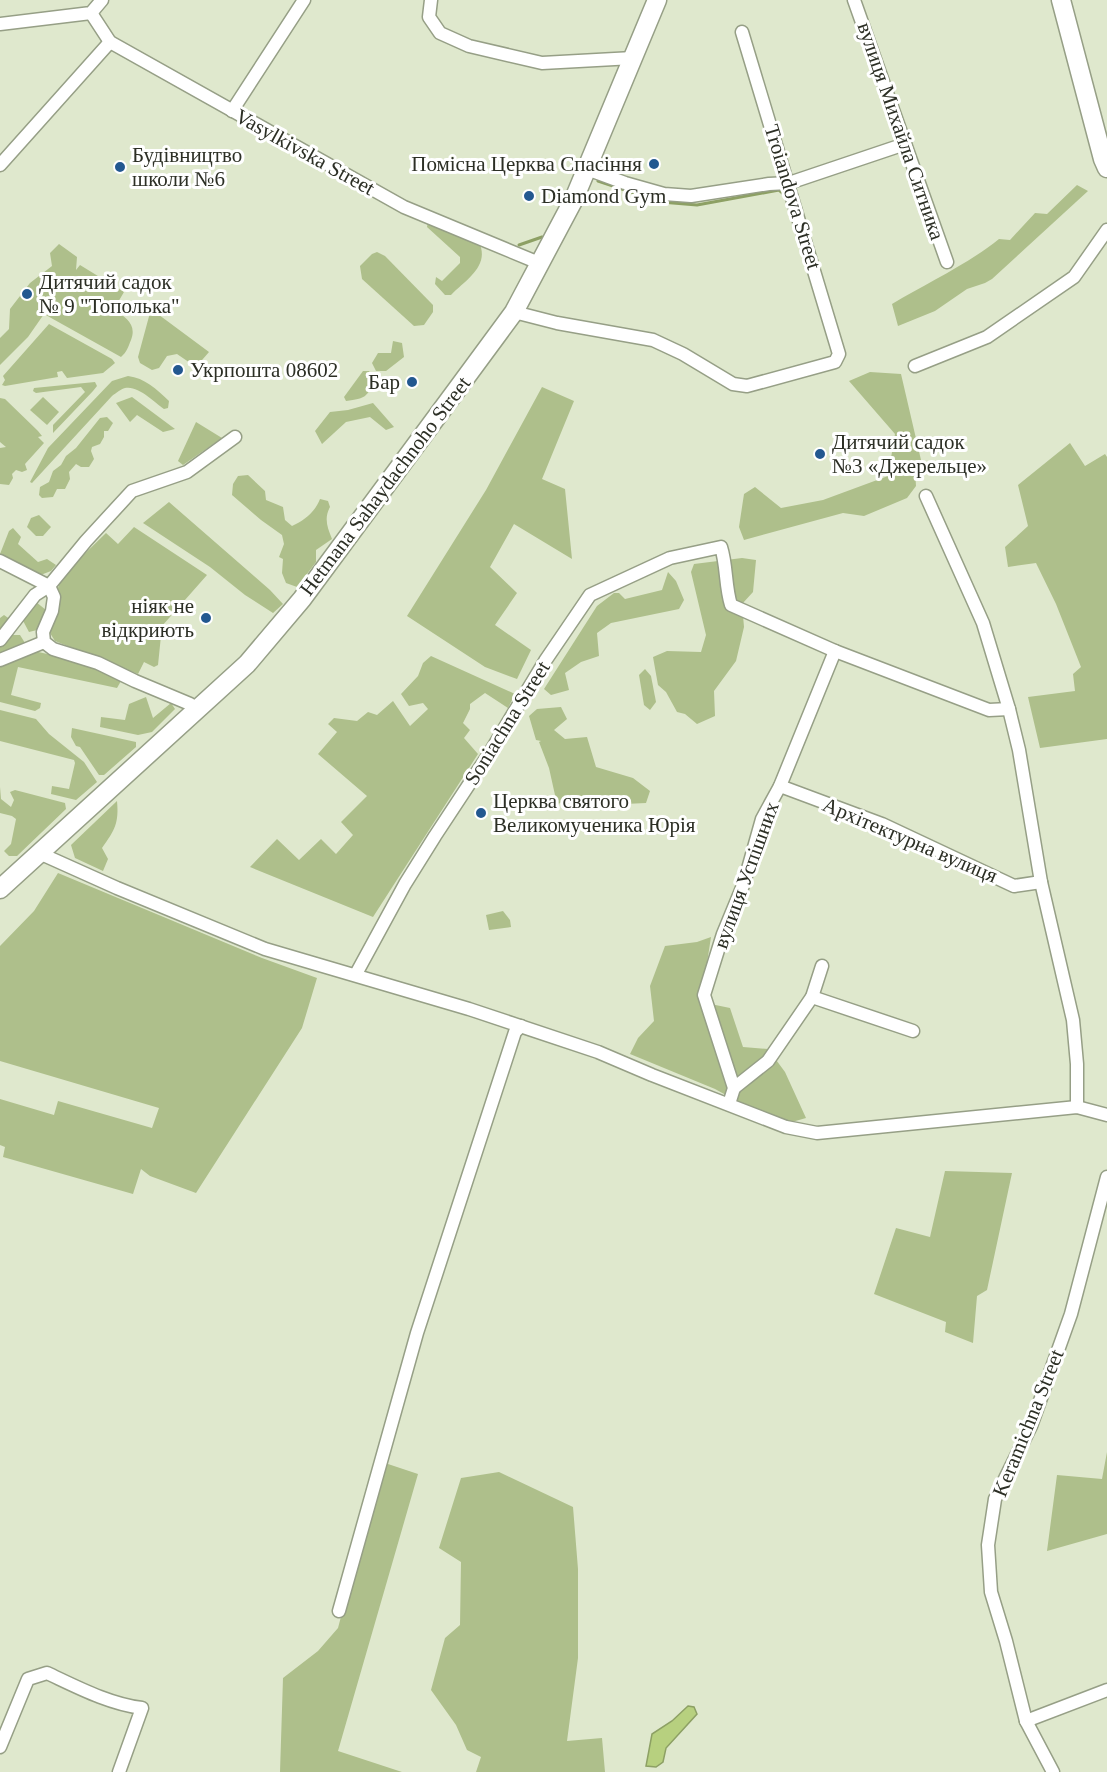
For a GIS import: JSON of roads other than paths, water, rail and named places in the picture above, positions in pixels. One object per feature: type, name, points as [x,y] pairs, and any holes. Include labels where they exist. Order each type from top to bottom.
[{"type":"main road","name":"Hetmana Sahaydachnoho Street","points":[[0,889],[247,664],[302,599],[514,312],[574,199],[657,0]]},
{"type":"main road","points":[[1061,0],[1107,168]]},
{"type":"street","points":[[0,24],[90,13],[102,0]]},
{"type":"street","points":[[232,111],[304,0]]},
{"type":"street","points":[[430,0],[429,17],[440,33],[469,46],[542,63],[633,58]]},
{"type":"street","name":"вулиця Михайла Ситника","points":[[854,0],[947,262]]},
{"type":"street","name":"Vasylkivska Street","points":[[90,13],[111,42],[404,207],[539,263]]},
{"type":"street","name":"Troiandova Street","points":[[514,312],[557,323],[653,340],[683,354],[733,384],[747,386],[835,362],[839,354],[742,32]]},
{"type":"street","points":[[0,165],[111,42]]},
{"type":"street","points":[[587,169],[664,194],[691,196],[789,183],[905,144]]},
{"type":"street","points":[[915,366],[987,337],[1074,277],[1107,230]]},
{"type":"street","points":[[0,640],[35,595],[49,586],[132,491],[186,472],[236,436]]},
{"type":"street","points":[[926,496],[983,623],[1009,709],[1019,750],[1041,882],[1072,1020],[1077,1064],[1077,1107]]},
{"type":"street","name":"Soniachna Street","points":[[356,974],[405,884],[489,754],[544,661],[590,595],[670,558],[721,547],[725,561],[727,594],[731,605],[835,651]]},
{"type":"street","points":[[0,561],[49,586],[54,597],[52,611],[44,632],[44,642]]},
{"type":"street","points":[[44,642],[53,649],[98,663],[198,709]]},
{"type":"street","points":[[0,660],[44,642]]},
{"type":"street","points":[[835,651],[989,710],[1009,709]]},
{"type":"street","name":"вулиця Успішних","points":[[734,1088],[704,995],[723,934],[744,883],[762,819],[780,786],[835,651]]},
{"type":"street","name":"Архітектурна вулиця","points":[[780,786],[882,824],[1014,886],[1041,882]]},
{"type":"street","points":[[39,853],[265,949],[356,974],[598,1052],[786,1126],[817,1133],[1077,1107],[1107,1115]]},
{"type":"street","points":[[729,1104],[734,1088],[768,1061],[812,997],[822,966]]},
{"type":"street","points":[[812,997],[913,1031]]},
{"type":"street","points":[[339,1611],[417,1333],[515,1032],[521,1026]]},
{"type":"street","name":"Keramichna Street","points":[[1053,1772],[1026,1721],[991,1592],[988,1545],[995,1499],[1031,1426],[1071,1314],[1107,1177]]},
{"type":"street","points":[[0,1747],[28,1679],[47,1673],[88,1692],[130,1707],[142,1708],[119,1772]]},
{"type":"street","points":[[1026,1721],[1107,1690]]},
{"type":"waterway","points":[[598,181],[661,202],[697,205],[779,190],[787,197]]},
{"type":"waterway","points":[[519,245],[542,237]]},
{"type":"place","name":"Помісна Церква Спасіння","points":[[654,164]]},
{"type":"place","name":"Будівництво школи №6","points":[[120,167]]},
{"type":"place","name":"Diamond Gym","points":[[529,196]]},
{"type":"place","name":"Дитячий садок № 9 \"Тополька\"","points":[[27,294]]},
{"type":"place","name":"Укрпошта 08602","points":[[178,370]]},
{"type":"place","name":"Бар","points":[[412,382]]},
{"type":"place","name":"Дитячий садок №3 «Джерельце»","points":[[820,454]]},
{"type":"place","name":"ніяк не відкриють","points":[[206,618]]},
{"type":"place","name":"Церква святого Великомученика Юрія","points":[[481,813]]}]
